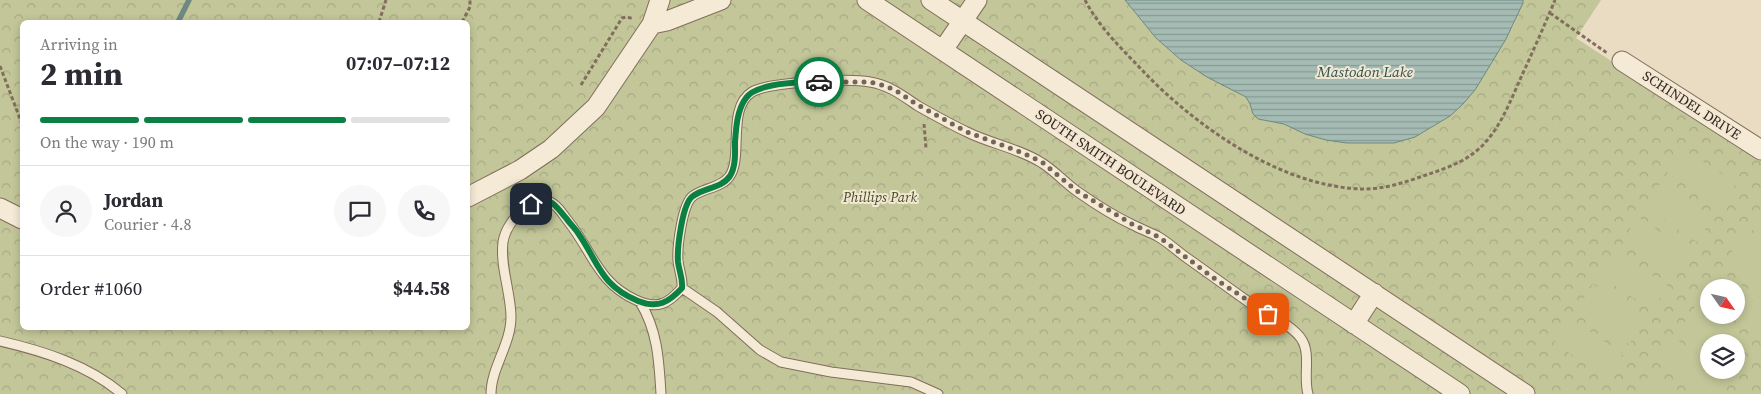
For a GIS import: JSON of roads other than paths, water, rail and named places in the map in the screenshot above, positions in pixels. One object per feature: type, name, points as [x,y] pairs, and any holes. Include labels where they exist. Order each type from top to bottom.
[{"type":"street","points":[[470,196],[520,170],[551,149],[596,107],[643,22],[660,0]]},
{"type":"street","points":[[643,22],[667,21],[721,0]]},
{"type":"street","name":"SOUTH SMITH BOULEVARD","points":[[867,0],[1460,394]]},
{"type":"street","points":[[931,0],[1526,394]]},
{"type":"street","points":[[943,50],[977,0]]},
{"type":"street","name":"SCHINDEL DRIVE","points":[[1617,61],[1761,150]]},
{"type":"street","points":[[1,212],[20,218]]},
{"type":"street","points":[[1354,324],[1374,293]]},
{"type":"lane","points":[[491,394],[491,384],[505,345],[511,319],[503,257],[504,242],[508,229],[522,210],[541,200],[550,202],[558,208],[578,232],[595,265],[609,282],[620,292],[640,302],[661,304],[672,299],[682,288],[683,277],[678,263],[678,251],[685,208],[691,197],[729,178],[734,160],[736,126],[742,104],[747,96],[753,91],[764,87],[813,82],[870,82],[900,93],[933,114],[967,132],[1042,162],[1077,191],[1132,224],[1159,237],[1227,287],[1284,324],[1301,339],[1305,348],[1305,379],[1308,394]]},
{"type":"lane","points":[[682,288],[717,312],[760,350],[782,362],[831,372],[911,382],[938,394]]},
{"type":"lane","points":[[640,302],[647,313],[656,341],[659,356],[661,394]]},
{"type":"lane","points":[[0,341],[53,356],[81,368],[122,394]]},
{"type":"water","name":"Mastodon Lake","points":[[1125,0],[1523,0],[1523,3],[1506,39],[1475,90],[1450,116],[1415,137],[1394,143],[1347,143],[1326,140],[1305,134],[1284,124],[1258,119],[1253,114],[1246,97],[1207,77],[1181,60],[1156,38]]},
{"type":"waterway","points":[[179,20],[189,0]]},
{"type":"park label","name":"Phillips Park","points":[[880,197]]}]
